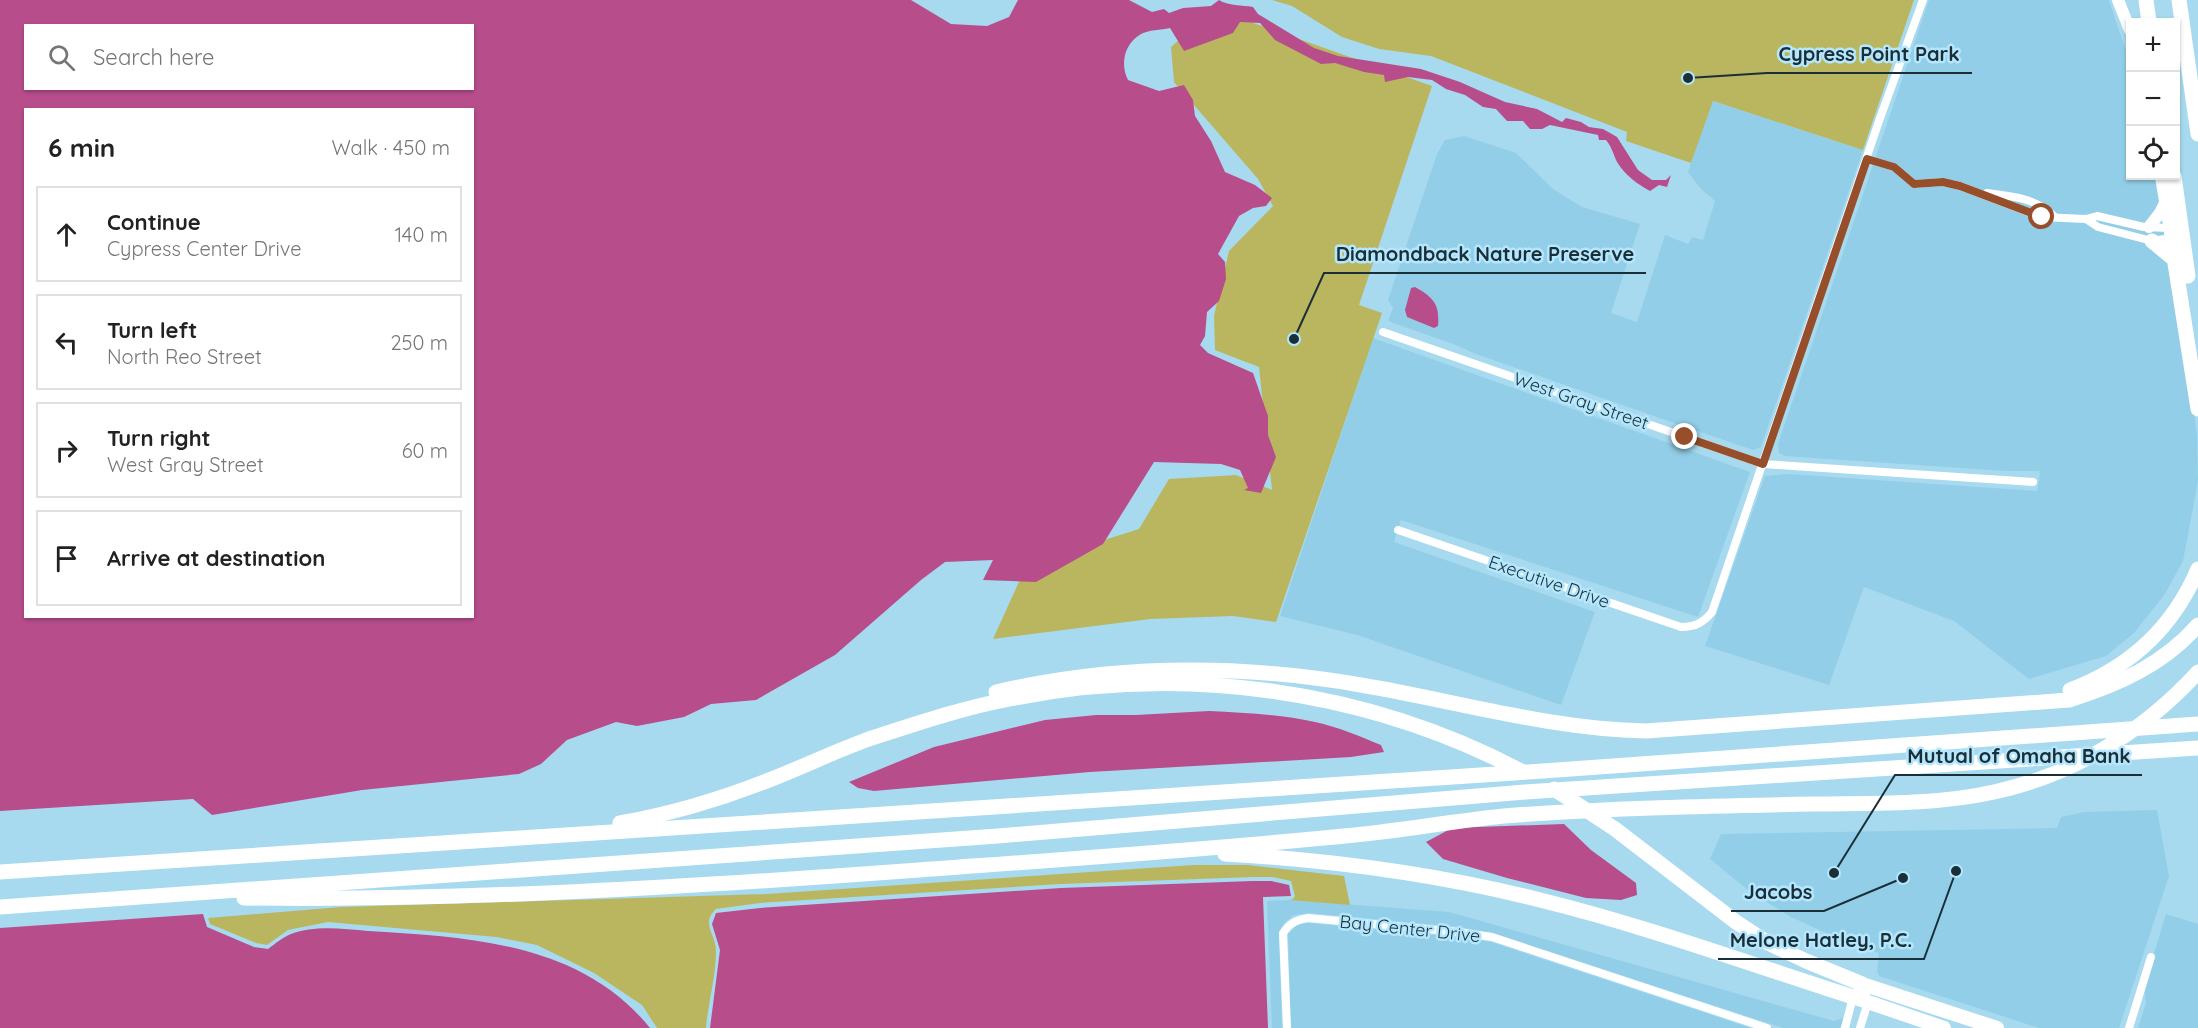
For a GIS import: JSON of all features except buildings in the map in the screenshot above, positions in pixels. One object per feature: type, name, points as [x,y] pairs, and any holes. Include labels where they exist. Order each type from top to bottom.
[{"type":"highway","points":[[2146,0],[2148,18]]},
{"type":"highway","points":[[2179,0],[2198,134]]},
{"type":"highway","points":[[2175,180],[2198,345]]},
{"type":"highway","points":[[2170,233],[2198,409]]},
{"type":"highway","points":[[2151,234],[2175,260]]},
{"type":"highway","points":[[2042,701],[2114,670],[2150,642],[2174,614],[2195,576],[2198,562]]},
{"type":"highway","points":[[534,836],[633,821],[684,808],[769,781],[867,740],[917,716],[1005,689],[1077,676],[1166,669],[1242,671],[1314,678],[1419,696],[1556,724],[1622,731],[1657,730],[2069,700],[2101,690],[2135,675],[2168,653],[2198,624]]},
{"type":"highway","points":[[95,900],[404,898],[701,885],[1171,852],[1360,834],[1502,816],[1647,808],[1940,800],[1997,792],[2048,776],[2090,757],[2137,728],[2180,691],[2198,672]]},
{"type":"highway","points":[[867,740],[981,705],[1103,686],[1173,683],[1263,689],[1339,703],[1422,728],[1469,746],[1546,784],[1615,829],[1736,922],[1768,943],[1862,984]]},
{"type":"highway","points":[[0,872],[1543,771],[2198,724]]},
{"type":"highway","points":[[0,907],[986,836],[1525,792],[2198,748]]},
{"type":"highway","points":[[1171,852],[1260,856],[1353,865],[1498,890],[1610,919],[1861,1000]]},
{"type":"main road","points":[[1862,984],[1997,1028]]},
{"type":"main road","points":[[1861,1000],[1944,1028]]},
{"type":"street","points":[[1763,464],[1923,0]]},
{"type":"street","points":[[2118,0],[2126,20]]},
{"type":"street","points":[[1867,159],[1894,167],[1914,184],[1943,182],[1974,192],[2018,197],[2045,207],[2055,217],[2086,219],[2102,217],[2151,234],[2170,233]]},
{"type":"street","points":[[2162,180],[2170,233]]},
{"type":"street","points":[[2151,234],[2165,203]]},
{"type":"street","points":[[2086,219],[2098,227],[2151,234],[2170,233]]},
{"type":"street","name":"West Gray Street","points":[[1383,332],[1763,464],[2032,482]]},
{"type":"street","name":"Executive Drive","points":[[1398,530],[1681,627],[1690,627],[1701,623],[1712,612],[1763,464]]},
{"type":"street","name":"Bay Center Drive","points":[[1287,1028],[1283,933],[1297,920],[1308,918],[1492,937],[1767,1028]]},
{"type":"street","points":[[2129,1028],[2151,957]]},
{"type":"street","points":[[1860,1028],[1862,984]]},
{"type":"street","points":[[1845,1028],[1861,1000],[1862,984]]},
{"type":"shaded area","points":[[0,0],[911,0],[951,24],[987,26],[1009,17],[1018,0],[1129,0],[1152,12],[1164,9],[1169,13],[1183,8],[1211,6],[1219,0],[1253,7],[1258,14],[1314,48],[1338,56],[1421,69],[1460,82],[1505,102],[1537,109],[1562,122],[1566,118],[1589,127],[1603,129],[1617,137],[1638,170],[1652,180],[1666,180],[1671,175],[1667,187],[1659,185],[1650,191],[1624,171],[1606,140],[1599,140],[1598,135],[1550,125],[1542,129],[1530,129],[1523,121],[1507,121],[1496,109],[1483,107],[1465,95],[1446,89],[1432,80],[1408,77],[1385,82],[1384,75],[1364,72],[1335,63],[1321,64],[1275,40],[1260,23],[1240,22],[1233,33],[1184,51],[1170,28],[1144,33],[1135,38],[1127,49],[1124,67],[1128,80],[1159,91],[1184,85],[1193,100],[1195,116],[1211,141],[1225,172],[1255,185],[1272,198],[1266,206],[1253,208],[1239,216],[1218,254],[1225,262],[1226,279],[1219,301],[1207,312],[1205,336],[1200,345],[1208,353],[1253,373],[1268,416],[1268,435],[1276,457],[1261,493],[1244,490],[1248,488],[1240,470],[1221,464],[1154,462],[1103,544],[1036,582],[983,580],[993,560],[945,562],[835,655],[756,700],[711,704],[684,717],[637,726],[616,722],[567,740],[541,764],[519,774],[362,790],[212,815],[193,799],[0,811]]},
{"type":"shaded area","points":[[1272,0],[1914,0],[1863,150],[1713,101],[1691,163],[1626,141],[1627,132],[1431,56],[1379,49],[1342,37],[1292,6]]},
{"type":"shaded area","points":[[1929,0],[2109,0],[2126,51],[2126,180],[2155,180],[2174,273],[2197,435],[2198,481],[2183,561],[2165,594],[2134,633],[2106,656],[2029,679],[1954,621],[1864,587],[1829,685],[1705,646],[1765,476],[1788,474],[2037,491],[2040,474],[2039,471],[2005,471],[1785,456],[1779,453],[1778,444]]},
{"type":"shaded area","points":[[1242,19],[1432,86],[1359,305],[1382,313],[1276,622],[1233,616],[1150,619],[993,639],[1023,573],[1047,558],[1139,529],[1169,479],[1236,475],[1272,490],[1259,367],[1215,350],[1214,316],[1229,251],[1273,206],[1258,179],[1174,82],[1171,47],[1196,25]]},
{"type":"shaded area","points":[[1712,101],[1863,150],[1761,447],[1753,450],[1388,321],[1393,308],[1388,300],[1437,154],[1445,140],[1464,136],[1516,153],[1553,189],[1582,207],[1640,224],[1611,313],[1637,322],[1665,235],[1688,244],[1692,237],[1703,240],[1715,201],[1700,188],[1688,172]]},
{"type":"shaded area","points":[[1415,287],[1434,302],[1438,312],[1438,326],[1434,328],[1407,317],[1405,310],[1411,288]]},
{"type":"shaded area","points":[[1373,338],[1750,472],[1698,617],[1401,520],[1394,542],[1595,612],[1561,705],[1357,635],[1280,616]]},
{"type":"shaded area","points":[[1209,711],[1249,713],[1315,722],[1381,745],[1384,752],[1351,757],[1090,772],[874,791],[858,788],[849,782],[934,747],[1045,720],[1096,715]]},
{"type":"shaded area","points":[[2157,810],[2169,876],[2119,1028],[2039,1028],[1879,976],[1877,971],[1879,953],[1839,939],[1791,917],[1753,894],[1710,859],[1721,834],[2057,828],[2061,817],[2084,812]]},
{"type":"shaded area","points":[[1564,824],[1591,850],[1636,883],[1637,895],[1621,900],[1586,898],[1443,859],[1426,842],[1452,828]]},
{"type":"shaded area","points":[[1193,865],[1247,865],[1344,876],[1350,905],[1289,900],[1295,896],[1291,881],[1272,877],[1253,877],[1061,884],[760,903],[716,909],[709,919],[716,951],[706,1028],[657,1028],[642,1005],[594,973],[537,945],[496,937],[328,922],[288,930],[267,945],[256,943],[210,924],[208,918],[341,907],[767,894]]},
{"type":"shaded area","points":[[1271,881],[1289,885],[1291,896],[1263,897],[1268,1028],[710,1028],[720,950],[712,924],[716,913],[760,908],[1061,888]]},
{"type":"shaded area","points":[[1289,900],[1449,912],[1834,1021],[1843,1018],[1840,1028],[1783,1028],[1493,933],[1459,927],[1309,913],[1294,915],[1285,922],[1279,933],[1282,1028],[1272,1028],[1267,901]]},
{"type":"shaded area","points":[[203,914],[207,927],[254,947],[268,949],[291,934],[310,929],[329,928],[474,940],[526,951],[575,969],[596,981],[616,994],[650,1028],[0,1028],[0,928]]},
{"type":"shaded area","points":[[2166,914],[2198,924],[2198,1028],[2138,1028],[2146,1003],[2144,986]]},
{"type":"shaded area","points":[[1308,923],[1491,942],[1751,1028],[1291,1028],[1288,934],[1298,924]]},
{"type":"place","name":"Cypress Point Park","points":[[1688,78]]},
{"type":"place","name":"Diamondback Nature Preserve","points":[[1294,339]]},
{"type":"place","name":"Melone Hatley, P.C.","points":[[1956,871]]},
{"type":"place","name":"Mutual of Omaha Bank","points":[[1834,873]]},
{"type":"place","name":"Jacobs","points":[[1903,878]]},
{"type":"route","points":[[1685,437],[1763,464],[1867,159],[1894,167],[1914,184],[1943,182],[1960,186],[2042,217]]}]
